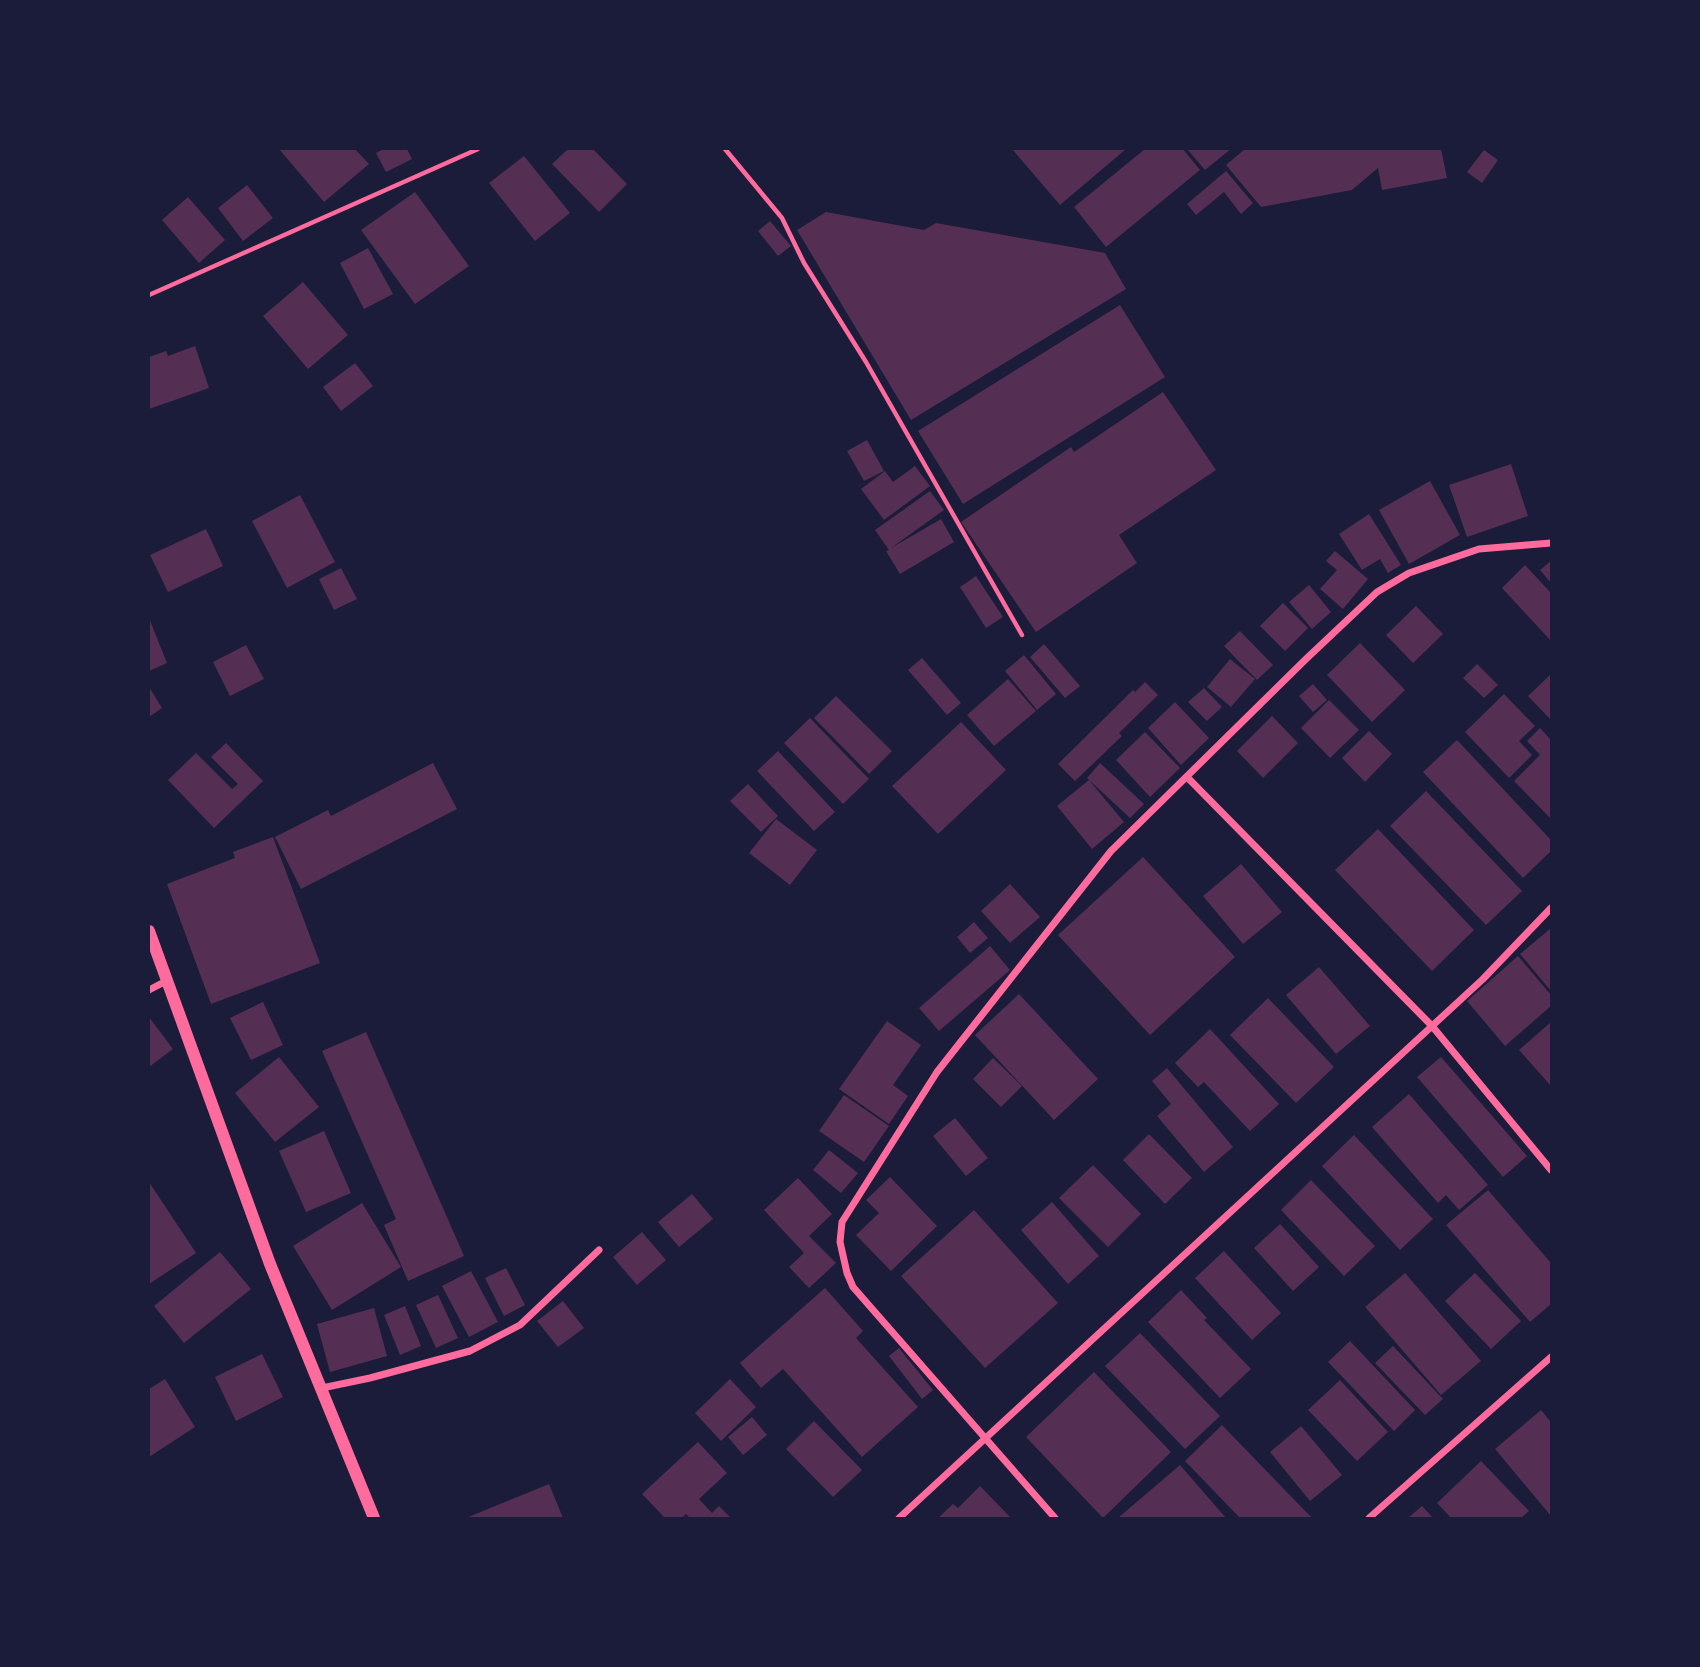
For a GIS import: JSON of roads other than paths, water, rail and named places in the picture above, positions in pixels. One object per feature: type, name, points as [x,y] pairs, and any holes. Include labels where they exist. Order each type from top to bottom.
[{"type":"street","points":[[1055,1518],[853,1287],[840,1242],[842,1222],[937,1072],[1111,851],[1377,592],[1409,573],[1479,549],[1551,543]]},
{"type":"street","points":[[1186,777],[1432,1026],[1551,1170]]},
{"type":"street","points":[[900,1518],[1483,979],[1551,908]]},
{"type":"street","points":[[149,930],[270,1264],[374,1518]]},
{"type":"street","points":[[149,990],[168,980]]},
{"type":"street","points":[[322,1388],[470,1351],[520,1325],[599,1250]]},
{"type":"street","points":[[1369,1518],[1551,1357]]}]
